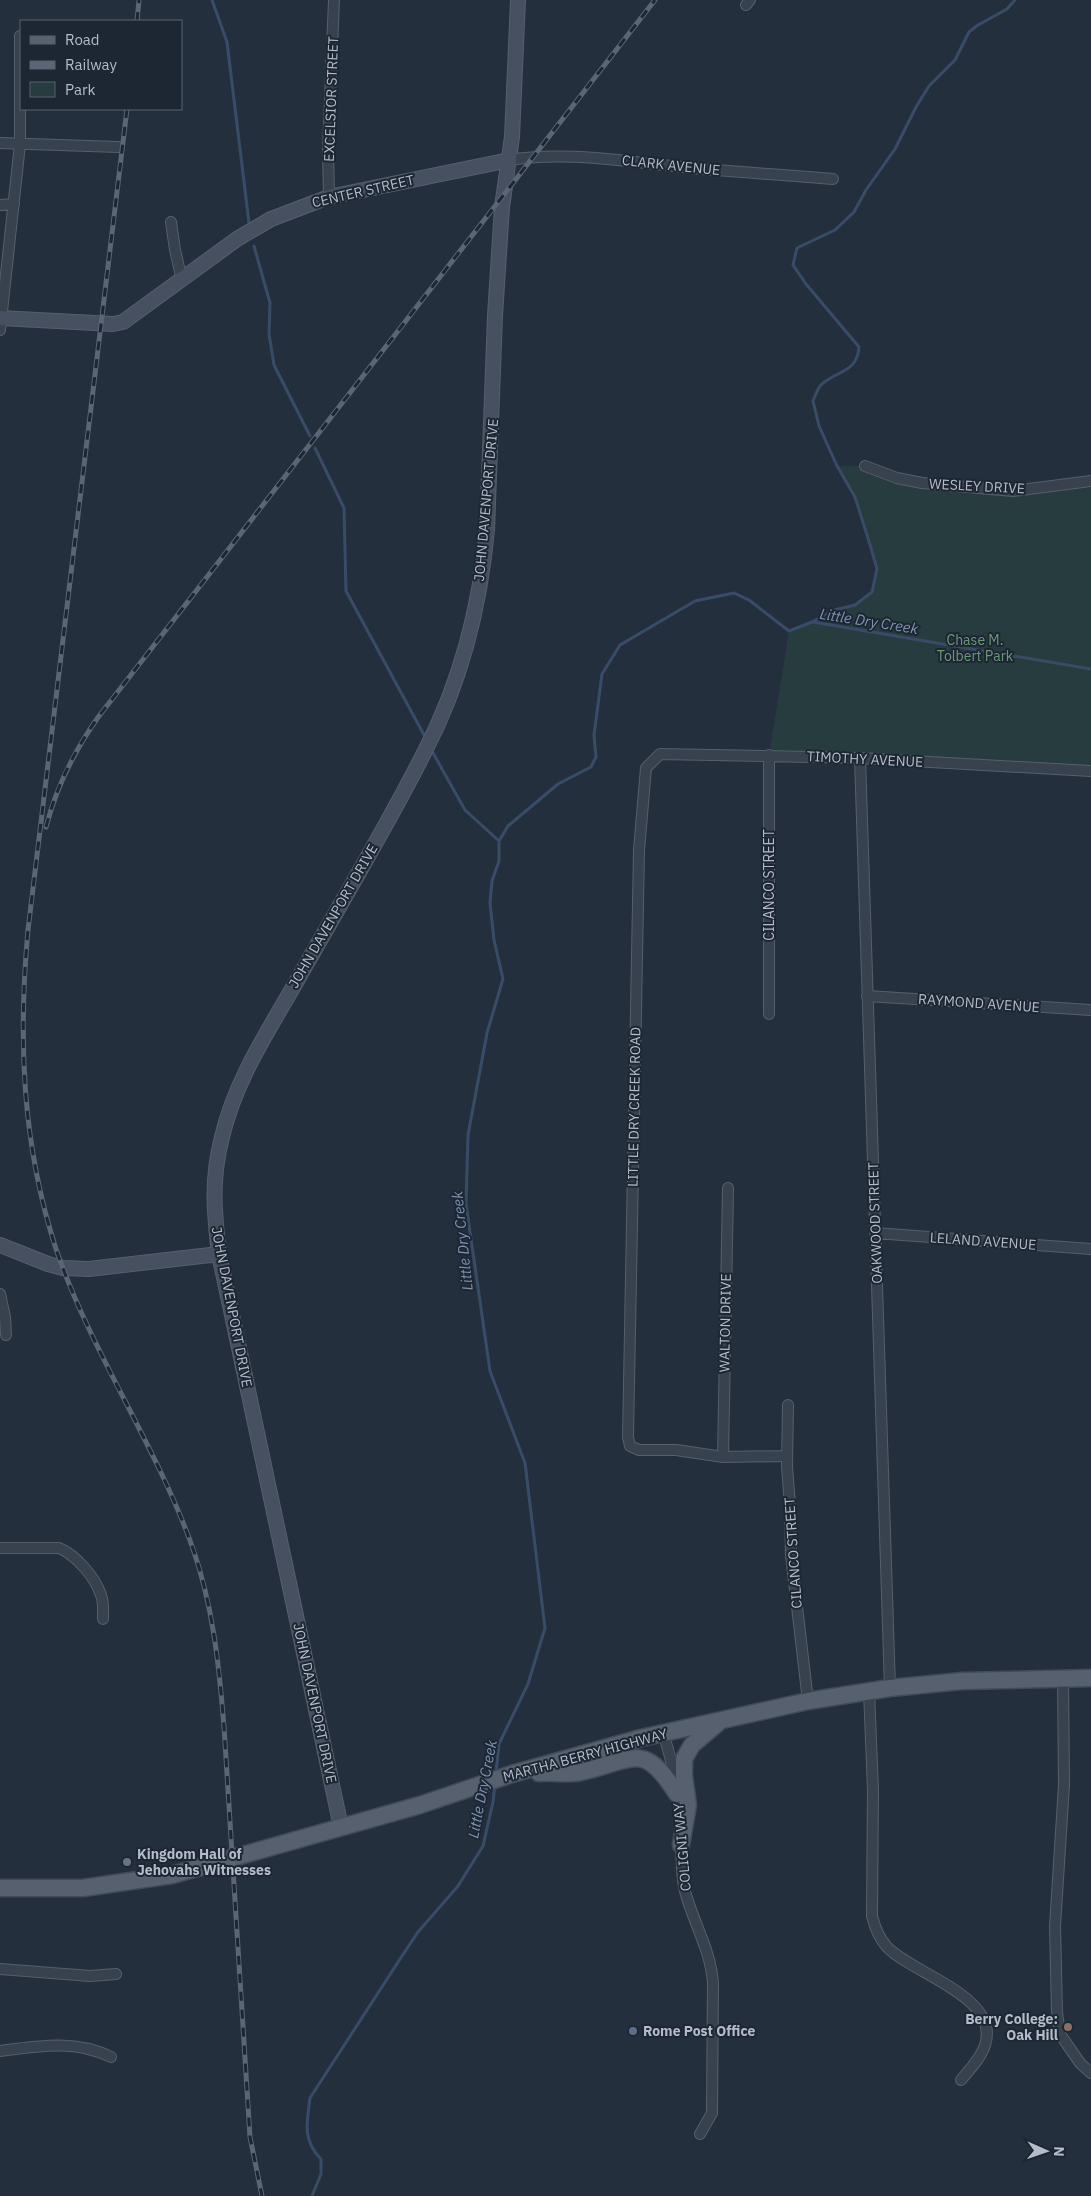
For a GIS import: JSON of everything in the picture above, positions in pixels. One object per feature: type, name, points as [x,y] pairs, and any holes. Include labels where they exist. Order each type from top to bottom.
[{"type":"main road","name":"MARTHA BERRY HIGHWAY","points":[[0,1888],[83,1888],[172,1875],[446,1797],[512,1774],[552,1768],[663,1734],[808,1701],[890,1688],[962,1681],[1091,1678]]},
{"type":"main road","points":[[681,1845],[688,1805],[684,1759],[692,1745],[723,1719]]},
{"type":"main road","points":[[552,1768],[580,1772],[636,1756],[644,1758],[657,1766],[678,1794]]},
{"type":"street","name":"EXCELSIOR STREET","points":[[329,197],[328,149],[332,95],[334,0]]},
{"type":"street","name":"JOHN DAVENPORT DRIVE","points":[[341,1826],[219,1254],[213,1196],[214,1181],[222,1136],[236,1094],[260,1045],[395,810],[427,748],[454,683],[471,629],[486,539],[493,413],[495,316],[502,208],[512,137],[518,0]]},
{"type":"street","points":[[1,322],[20,144],[20,36]]},
{"type":"street","points":[[0,143],[118,148]]},
{"type":"street","name":"CLARK AVENUE","points":[[509,160],[523,157],[583,157],[631,160],[673,167],[833,179]]},
{"type":"street","name":"CENTER STREET","points":[[1,322],[113,324],[123,322],[254,228],[286,213],[329,197],[509,160]]},
{"type":"street","points":[[0,205],[14,204]]},
{"type":"street","points":[[171,222],[182,280]]},
{"type":"street","name":"WESLEY DRIVE","points":[[865,466],[897,478],[922,483],[1005,490],[1036,489],[1091,481]]},
{"type":"street","name":"TIMOTHY AVENUE","points":[[646,768],[660,754],[860,758],[1091,771]]},
{"type":"street","name":"CILANCO STREET","points":[[769,755],[769,1014]]},
{"type":"street","name":"OAKWOOD STREET","points":[[860,758],[890,1688]]},
{"type":"street","name":"LITTLE DRY CREEK ROAD","points":[[646,768],[639,850],[628,1437],[630,1446],[638,1450],[676,1450],[723,1457]]},
{"type":"street","name":"RAYMOND AVENUE","points":[[867,996],[1091,1010]]},
{"type":"street","name":"WALTON DRIVE","points":[[723,1457],[728,1188]]},
{"type":"street","name":"LELAND AVENUE","points":[[876,1233],[1091,1250]]},
{"type":"street","points":[[0,1245],[48,1264],[63,1268],[89,1270],[219,1254]]},
{"type":"street","points":[[0,1294],[5,1317],[6,1335]]},
{"type":"street","name":"CILANCO STREET","points":[[788,1405],[787,1456],[791,1555],[808,1701]]},
{"type":"street","points":[[723,1457],[787,1456]]},
{"type":"street","points":[[0,1548],[59,1548],[66,1551],[85,1569],[98,1588],[103,1600],[103,1619]]},
{"type":"street","points":[[1063,1678],[1064,1785],[1055,1926],[1057,2012],[1060,2034],[1080,2063],[1091,2073]]},
{"type":"street","points":[[869,1691],[873,1790],[872,1916],[878,1934],[891,1950],[968,2000],[981,2013],[986,2032],[986,2043],[982,2053],[961,2080]]},
{"type":"street","name":"COLIGNI WAY","points":[[663,1734],[678,1794],[682,1879],[686,1896],[712,1970],[712,2113],[700,2134]]},
{"type":"street","points":[[0,1969],[90,1976],[116,1974]]},
{"type":"street","points":[[0,2051],[64,2044],[91,2048],[111,2057]]},
{"type":"green space","name":"Chase M. Tolbert Park","points":[[837,466],[865,466],[897,478],[1013,491],[1091,481],[1091,771],[769,755],[789,631],[812,622],[834,610],[855,605],[872,592],[877,568],[855,497]]},
{"type":"waterway","points":[[212,0],[227,42],[249,223]]},
{"type":"waterway","name":"Little Dry Creek","points":[[496,1773],[499,1744],[528,1684],[545,1628],[525,1463],[490,1371],[466,1204],[468,1135],[487,1033],[503,979],[494,940],[490,903],[492,881],[499,861],[499,841],[508,826],[558,784],[591,767],[596,757],[594,735],[602,674],[620,645],[695,601],[734,593],[749,600],[789,631],[812,622],[834,610],[855,605],[872,592],[877,569],[871,548],[855,497],[837,466],[819,426],[813,401],[822,384],[846,370],[855,362],[859,347],[806,284],[793,265],[797,248],[835,230],[854,212],[866,190],[895,149],[929,86],[955,60],[969,32],[1007,9],[1015,0]]},
{"type":"waterway","points":[[254,246],[270,303],[269,334],[274,365],[310,436]]},
{"type":"waterway","points":[[315,448],[344,508],[346,591],[424,735]]},
{"type":"waterway","name":"Little Dry Creek","points":[[813,622],[1091,669]]},
{"type":"waterway","points":[[433,753],[465,810],[499,841]]},
{"type":"waterway","name":"Little Dry Creek","points":[[312,2196],[321,2174],[321,2159],[308,2138],[307,2123],[310,2098],[418,1932],[458,1886],[483,1846],[495,1784]]},
{"type":"railway","points":[[137,20],[139,0]]},
{"type":"railway","points":[[46,827],[55,797],[67,769],[99,716],[655,0]]},
{"type":"railway","points":[[127,110],[28,930],[23,1011],[26,1091],[36,1170],[56,1249],[70,1287],[87,1324],[177,1508],[199,1568],[210,1613],[220,1681],[224,1727],[250,2137],[262,2196]]},
{"type":"place","name":"Kingdom Hall of Jehovahs Witnesses","points":[[127,1862]]},
{"type":"place","name":"Berry College: Oak Hill","points":[[1068,2027]]},
{"type":"place","name":"Rome Post Office","points":[[633,2031]]}]
